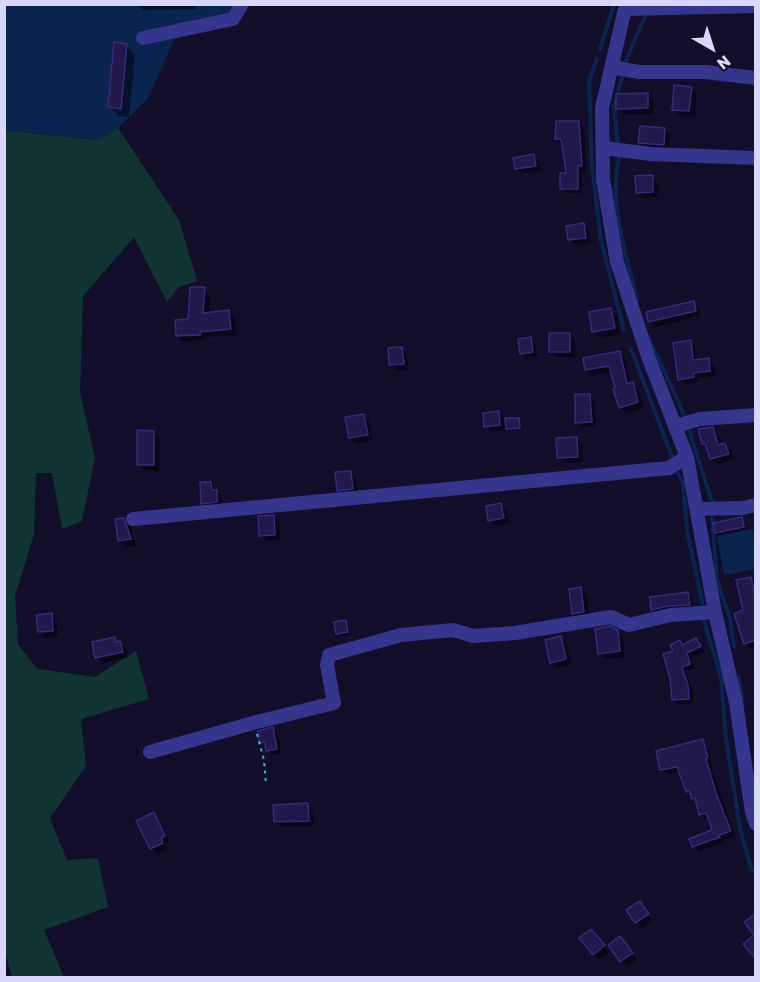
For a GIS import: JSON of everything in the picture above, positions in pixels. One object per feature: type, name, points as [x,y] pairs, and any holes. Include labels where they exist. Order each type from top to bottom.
[{"type":"street","points":[[143,38],[233,19],[242,4]]},
{"type":"street","points":[[756,6],[626,7],[602,108],[603,179],[617,262],[649,359],[687,457],[715,612],[736,703],[752,812],[756,824]]},
{"type":"street","points":[[612,67],[639,72],[705,72],[756,78]]},
{"type":"street","points":[[603,148],[651,153],[756,158]]},
{"type":"street","points":[[675,426],[700,419],[756,415]]},
{"type":"street","points":[[133,519],[669,468],[687,457]]},
{"type":"street","points":[[697,509],[742,508],[756,505]]},
{"type":"street","points":[[150,752],[334,703],[327,665],[329,655],[401,635],[453,630],[473,636],[515,633],[611,618],[629,625],[670,615],[715,612]]},
{"type":"path","points":[[253,723],[264,760],[266,785]]},
{"type":"green space","points":[[118,128],[179,220],[197,281],[179,287],[167,302],[134,237],[83,296],[80,393],[95,458],[82,521],[62,529],[52,473],[36,473],[34,534],[15,596],[18,644],[37,669],[95,677],[136,651],[149,699],[81,719],[86,766],[50,818],[67,860],[98,858],[108,907],[44,930],[64,977],[12,977],[5,952],[4,130],[97,140]]},
{"type":"water","points":[[5,5],[242,5],[233,19],[178,31],[148,98],[118,128],[97,140],[5,130]]},
{"type":"water","points":[[753,529],[755,569],[724,575],[717,536]]},
{"type":"building","points":[[114,42],[127,44],[121,109],[108,107]]},
{"type":"building","points":[[674,85],[692,87],[689,111],[672,110]]},
{"type":"building","points":[[648,93],[648,108],[616,109],[616,94]]},
{"type":"building","points":[[556,121],[579,121],[582,166],[578,166],[578,189],[560,189],[560,173],[566,173],[561,139],[555,139]]},
{"type":"building","points":[[640,126],[665,128],[664,145],[638,143]]},
{"type":"building","points":[[534,154],[536,166],[515,169],[513,158]]},
{"type":"building","points":[[653,175],[653,192],[636,193],[635,176]]},
{"type":"building","points":[[584,223],[586,238],[568,240],[566,226]]},
{"type":"building","points":[[190,287],[205,287],[203,313],[229,310],[231,329],[200,332],[200,335],[176,336],[175,320],[188,319]]},
{"type":"building","points":[[694,301],[696,311],[648,322],[646,312]]},
{"type":"building","points":[[611,308],[615,328],[592,332],[589,312]]},
{"type":"building","points":[[549,333],[570,333],[570,352],[549,352]]},
{"type":"building","points":[[531,337],[533,352],[520,354],[518,339]]},
{"type":"building","points":[[691,340],[693,360],[709,358],[710,371],[693,373],[694,377],[678,380],[673,343]]},
{"type":"building","points":[[402,347],[404,364],[389,365],[388,348]]},
{"type":"building","points":[[620,351],[627,384],[633,382],[638,402],[619,408],[609,366],[585,370],[583,358]]},
{"type":"building","points":[[575,394],[590,394],[592,422],[575,423]]},
{"type":"building","points":[[499,411],[500,425],[484,427],[483,413]]},
{"type":"building","points":[[364,414],[368,435],[349,438],[345,417]]},
{"type":"building","points":[[505,418],[519,418],[520,428],[506,429]]},
{"type":"building","points":[[713,427],[718,445],[725,443],[729,454],[710,459],[705,444],[702,444],[698,429]]},
{"type":"building","points":[[137,430],[154,431],[154,465],[137,465]]},
{"type":"building","points":[[577,437],[578,457],[557,458],[556,438]]},
{"type":"building","points":[[351,471],[353,489],[337,491],[335,472]]},
{"type":"building","points":[[200,482],[211,482],[212,490],[217,490],[217,502],[201,504]]},
{"type":"building","points":[[501,503],[504,518],[488,521],[486,506]]},
{"type":"building","points":[[274,515],[275,535],[259,536],[258,516]]},
{"type":"building","points":[[742,517],[744,527],[715,533],[713,523]]},
{"type":"building","points":[[124,518],[131,539],[118,541],[115,519]]},
{"type":"building","points":[[751,577],[756,600],[756,640],[744,644],[734,614],[743,610],[736,580]]},
{"type":"building","points":[[581,587],[584,612],[572,614],[569,589]]},
{"type":"building","points":[[688,592],[690,605],[651,610],[650,597]]},
{"type":"building","points":[[52,613],[53,631],[38,632],[36,615]]},
{"type":"building","points":[[346,620],[348,632],[336,634],[334,622]]},
{"type":"building","points":[[610,626],[618,630],[620,651],[598,654],[595,629]]},
{"type":"building","points":[[561,636],[566,659],[550,663],[545,640]]},
{"type":"building","points":[[115,637],[116,642],[120,641],[123,652],[95,658],[92,642]]},
{"type":"building","points":[[696,638],[701,646],[687,653],[690,664],[682,667],[688,685],[689,699],[672,700],[670,679],[663,654],[673,651],[670,645],[680,640],[682,645]]},
{"type":"building","points":[[273,727],[277,749],[266,751],[265,742],[260,743],[258,731]]},
{"type":"building","points":[[703,739],[716,793],[731,831],[692,847],[689,839],[712,830],[706,813],[699,815],[695,798],[692,799],[689,791],[686,792],[677,767],[660,770],[656,751]]},
{"type":"building","points":[[308,803],[309,821],[274,822],[273,805]]},
{"type":"building","points":[[154,812],[165,836],[161,838],[163,843],[150,849],[136,821]]},
{"type":"building","points":[[640,901],[649,914],[635,923],[626,910]]},
{"type":"building","points":[[756,913],[756,959],[743,944],[754,935],[744,922]]},
{"type":"building","points":[[591,929],[605,945],[593,955],[579,938]]},
{"type":"building","points":[[620,936],[633,953],[620,962],[608,945]]},
{"type":"waterway","points":[[600,49],[614,4]]},
{"type":"waterway","points":[[625,63],[646,14]]},
{"type":"waterway","points":[[597,59],[589,81],[592,166],[601,241],[624,330]]},
{"type":"waterway","points":[[618,145],[614,107],[623,74]]},
{"type":"waterway","points":[[619,157],[616,174],[617,210],[637,301]]},
{"type":"waterway","points":[[648,336],[685,417]]},
{"type":"waterway","points":[[631,349],[673,459]]},
{"type":"waterway","points":[[689,430],[712,502]]},
{"type":"waterway","points":[[676,470],[683,483],[687,531],[703,605]]},
{"type":"waterway","points":[[712,518],[717,580],[730,619],[734,647]]},
{"type":"waterway","points":[[704,621],[721,677],[726,738],[740,829],[751,868],[756,873]]},
{"type":"waterway","points":[[739,677],[743,705]]}]
